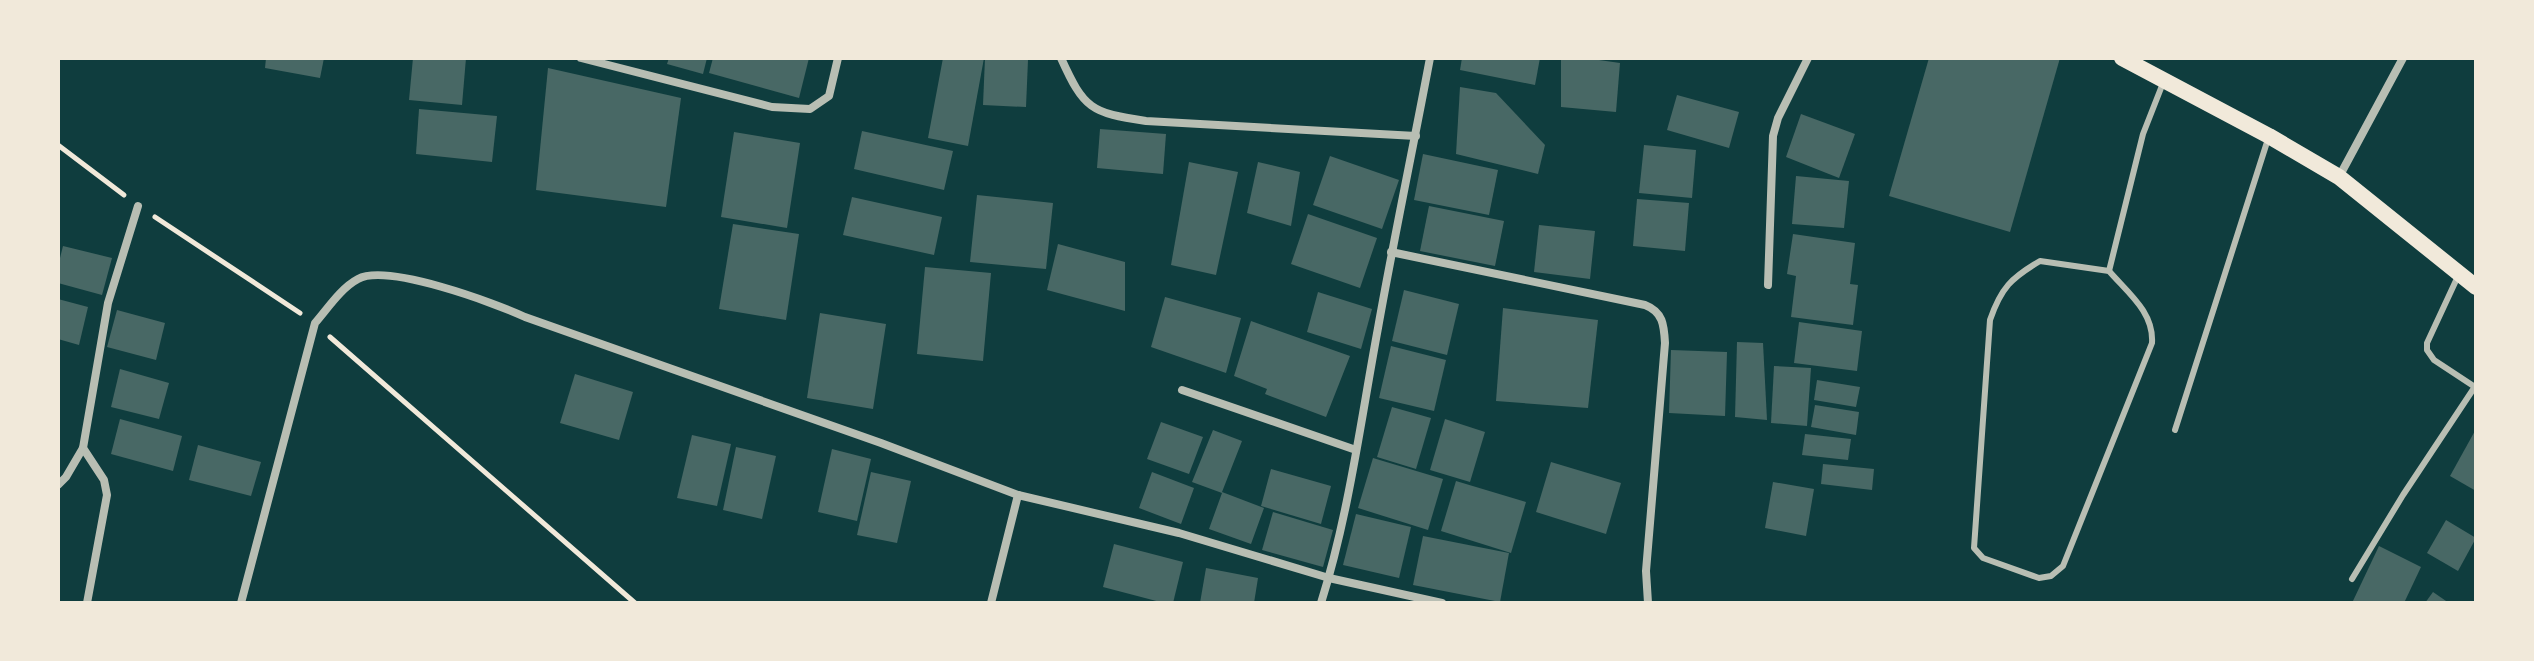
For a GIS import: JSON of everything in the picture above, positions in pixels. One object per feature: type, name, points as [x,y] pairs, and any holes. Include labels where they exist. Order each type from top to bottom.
[{"type":"main road","points":[[2122,58],[2339,177],[2476,287]]},
{"type":"street","points":[[581,58],[772,107],[810,109],[829,96],[838,58]]},
{"type":"street","points":[[1061,58],[1076,90],[1087,104],[1111,116],[1146,121],[1416,136]]},
{"type":"street","points":[[1321,603],[1356,450],[1430,58]]},
{"type":"street","points":[[1768,285],[1773,136],[1778,118],[1808,58]]},
{"type":"street","points":[[2339,177],[2403,58]]},
{"type":"street","points":[[58,485],[83,448],[108,303],[138,206]]},
{"type":"street","points":[[1391,252],[1656,309],[1662,319],[1665,343],[1647,555],[1648,603]]},
{"type":"street","points":[[241,603],[315,323],[360,277],[385,275],[416,280],[504,307],[1018,495],[1179,533],[1329,578],[1442,603]]},
{"type":"street","points":[[1182,390],[1356,450]]},
{"type":"street","points":[[83,448],[104,480],[107,495],[87,603]]},
{"type":"street","points":[[991,603],[1018,495]]},
{"type":"lane","points":[[2109,271],[2143,134],[2164,79]]},
{"type":"lane","points":[[2175,430],[2269,136]]},
{"type":"lane","points":[[2040,261],[2109,271],[2148,315],[2153,329],[2152,343],[2063,566],[2051,576],[2039,578],[1983,558],[1974,548],[1990,320],[2001,292],[2017,274],[2040,261]]},
{"type":"lane","points":[[2352,579],[2475,386],[2434,360],[2427,350],[2427,343],[2460,273]]},
{"type":"path","points":[[58,145],[138,206],[315,323],[635,603]]},
{"type":"building","points":[[266,58],[324,58],[320,78],[265,68]]},
{"type":"building","points":[[413,58],[466,58],[462,105],[409,100]]},
{"type":"building","points":[[669,58],[707,58],[703,74],[667,64]]},
{"type":"building","points":[[713,58],[809,58],[799,98],[709,73]]},
{"type":"building","points":[[943,58],[984,58],[968,146],[928,138]]},
{"type":"building","points":[[985,58],[1028,60],[1026,107],[983,105]]},
{"type":"building","points":[[1462,58],[1540,58],[1535,85],[1460,70]]},
{"type":"building","points":[[1561,58],[1620,63],[1616,112],[1561,107]]},
{"type":"building","points":[[1929,58],[2060,58],[2010,232],[1889,196]]},
{"type":"building","points":[[548,68],[681,98],[666,207],[536,190]]},
{"type":"building","points":[[1460,87],[1496,93],[1545,145],[1538,174],[1456,154]]},
{"type":"building","points":[[1677,95],[1739,112],[1729,148],[1667,130]]},
{"type":"building","points":[[419,109],[497,116],[492,162],[416,154]]},
{"type":"building","points":[[1801,114],[1855,134],[1839,178],[1786,157]]},
{"type":"building","points":[[1100,129],[1166,134],[1163,174],[1097,168]]},
{"type":"building","points":[[862,131],[953,151],[944,190],[854,169]]},
{"type":"building","points":[[734,132],[800,143],[787,228],[721,217]]},
{"type":"building","points":[[1644,145],[1696,150],[1692,198],[1639,193]]},
{"type":"building","points":[[1423,154],[1498,170],[1489,215],[1414,200]]},
{"type":"building","points":[[1330,156],[1399,180],[1382,229],[1313,205]]},
{"type":"building","points":[[1189,162],[1238,172],[1216,275],[1171,265]]},
{"type":"building","points":[[1258,162],[1300,172],[1291,226],[1247,213]]},
{"type":"building","points":[[1796,176],[1849,181],[1844,228],[1792,224]]},
{"type":"building","points":[[977,195],[1053,203],[1046,269],[970,262]]},
{"type":"building","points":[[852,197],[942,217],[934,255],[843,235]]},
{"type":"building","points":[[1637,199],[1689,203],[1685,251],[1633,246]]},
{"type":"building","points":[[1429,206],[1504,221],[1495,266],[1420,251]]},
{"type":"building","points":[[1308,214],[1377,238],[1360,288],[1291,264]]},
{"type":"building","points":[[733,224],[799,234],[786,320],[719,309]]},
{"type":"building","points":[[1539,225],[1595,231],[1590,279],[1534,272]]},
{"type":"building","points":[[1793,234],[1855,243],[1850,284],[1858,285],[1853,325],[1791,317],[1796,276],[1787,274]]},
{"type":"building","points":[[1058,244],[1125,262],[1125,311],[1047,290]]},
{"type":"building","points":[[63,246],[112,258],[102,295],[58,283]]},
{"type":"building","points":[[925,267],[991,273],[983,361],[917,354]]},
{"type":"building","points":[[1404,290],[1459,304],[1447,355],[1392,341]]},
{"type":"building","points":[[1318,292],[1372,309],[1361,349],[1307,332]]},
{"type":"building","points":[[1165,297],[1241,318],[1226,373],[1151,347]]},
{"type":"building","points":[[58,299],[88,307],[79,345],[58,339]]},
{"type":"building","points":[[1503,308],[1598,320],[1588,408],[1496,401]]},
{"type":"building","points":[[117,310],[165,323],[156,360],[107,347]]},
{"type":"building","points":[[820,313],[886,324],[873,409],[807,398]]},
{"type":"building","points":[[1251,321],[1350,356],[1326,417],[1265,394],[1267,389],[1234,376]]},
{"type":"building","points":[[1799,322],[1862,331],[1857,371],[1794,363]]},
{"type":"building","points":[[1737,342],[1763,343],[1767,420],[1735,417]]},
{"type":"building","points":[[1391,346],[1446,360],[1434,411],[1379,398]]},
{"type":"building","points":[[1671,350],[1727,352],[1725,416],[1669,413]]},
{"type":"building","points":[[1774,366],[1811,368],[1807,426],[1771,423]]},
{"type":"building","points":[[120,369],[169,383],[159,419],[111,407]]},
{"type":"building","points":[[575,374],[633,392],[619,440],[560,423]]},
{"type":"building","points":[[1817,380],[1860,387],[1856,407],[1814,400]]},
{"type":"building","points":[[1815,405],[1859,412],[1856,435],[1811,427]]},
{"type":"building","points":[[1392,407],[1431,418],[1416,469],[1377,457]]},
{"type":"building","points":[[120,419],[182,436],[173,471],[111,454]]},
{"type":"building","points":[[1445,419],[1485,432],[1470,482],[1430,470]]},
{"type":"building","points":[[1161,422],[1203,437],[1189,474],[1147,459]]},
{"type":"building","points":[[2476,429],[2476,491],[2450,476]]},
{"type":"building","points":[[1213,430],[1242,441],[1222,492],[1264,508],[1251,544],[1209,529],[1222,493],[1192,482]]},
{"type":"building","points":[[1805,434],[1851,439],[1848,460],[1802,455]]},
{"type":"building","points":[[692,435],[731,444],[717,506],[677,498]]},
{"type":"building","points":[[198,445],[261,462],[251,496],[189,480]]},
{"type":"building","points":[[736,447],[776,456],[762,519],[723,510]]},
{"type":"building","points":[[832,449],[871,459],[857,521],[818,512]]},
{"type":"building","points":[[1373,458],[1443,479],[1428,530],[1358,508]]},
{"type":"building","points":[[1551,462],[1621,483],[1606,534],[1536,512]]},
{"type":"building","points":[[1823,464],[1874,469],[1872,490],[1821,484]]},
{"type":"building","points":[[1271,469],[1331,486],[1321,524],[1261,506]]},
{"type":"building","points":[[871,472],[911,481],[897,543],[857,535]]},
{"type":"building","points":[[1152,472],[1194,488],[1181,524],[1139,508]]},
{"type":"building","points":[[1456,481],[1526,502],[1511,553],[1441,531]]},
{"type":"building","points":[[1773,482],[1814,489],[1806,536],[1765,528]]},
{"type":"building","points":[[1273,512],[1333,530],[1323,567],[1262,550]]},
{"type":"building","points":[[1356,514],[1411,527],[1399,578],[1343,565]]},
{"type":"building","points":[[2446,520],[2476,538],[2458,571],[2427,553]]},
{"type":"building","points":[[1423,536],[1509,553],[1500,602],[1413,585]]},
{"type":"building","points":[[1114,544],[1183,562],[1173,603],[1103,587]]},
{"type":"building","points":[[2379,546],[2421,567],[2404,603],[2352,603]]},
{"type":"building","points":[[1206,568],[1258,578],[1254,603],[1200,603]]},
{"type":"building","points":[[2433,592],[2449,603],[2425,603]]}]
